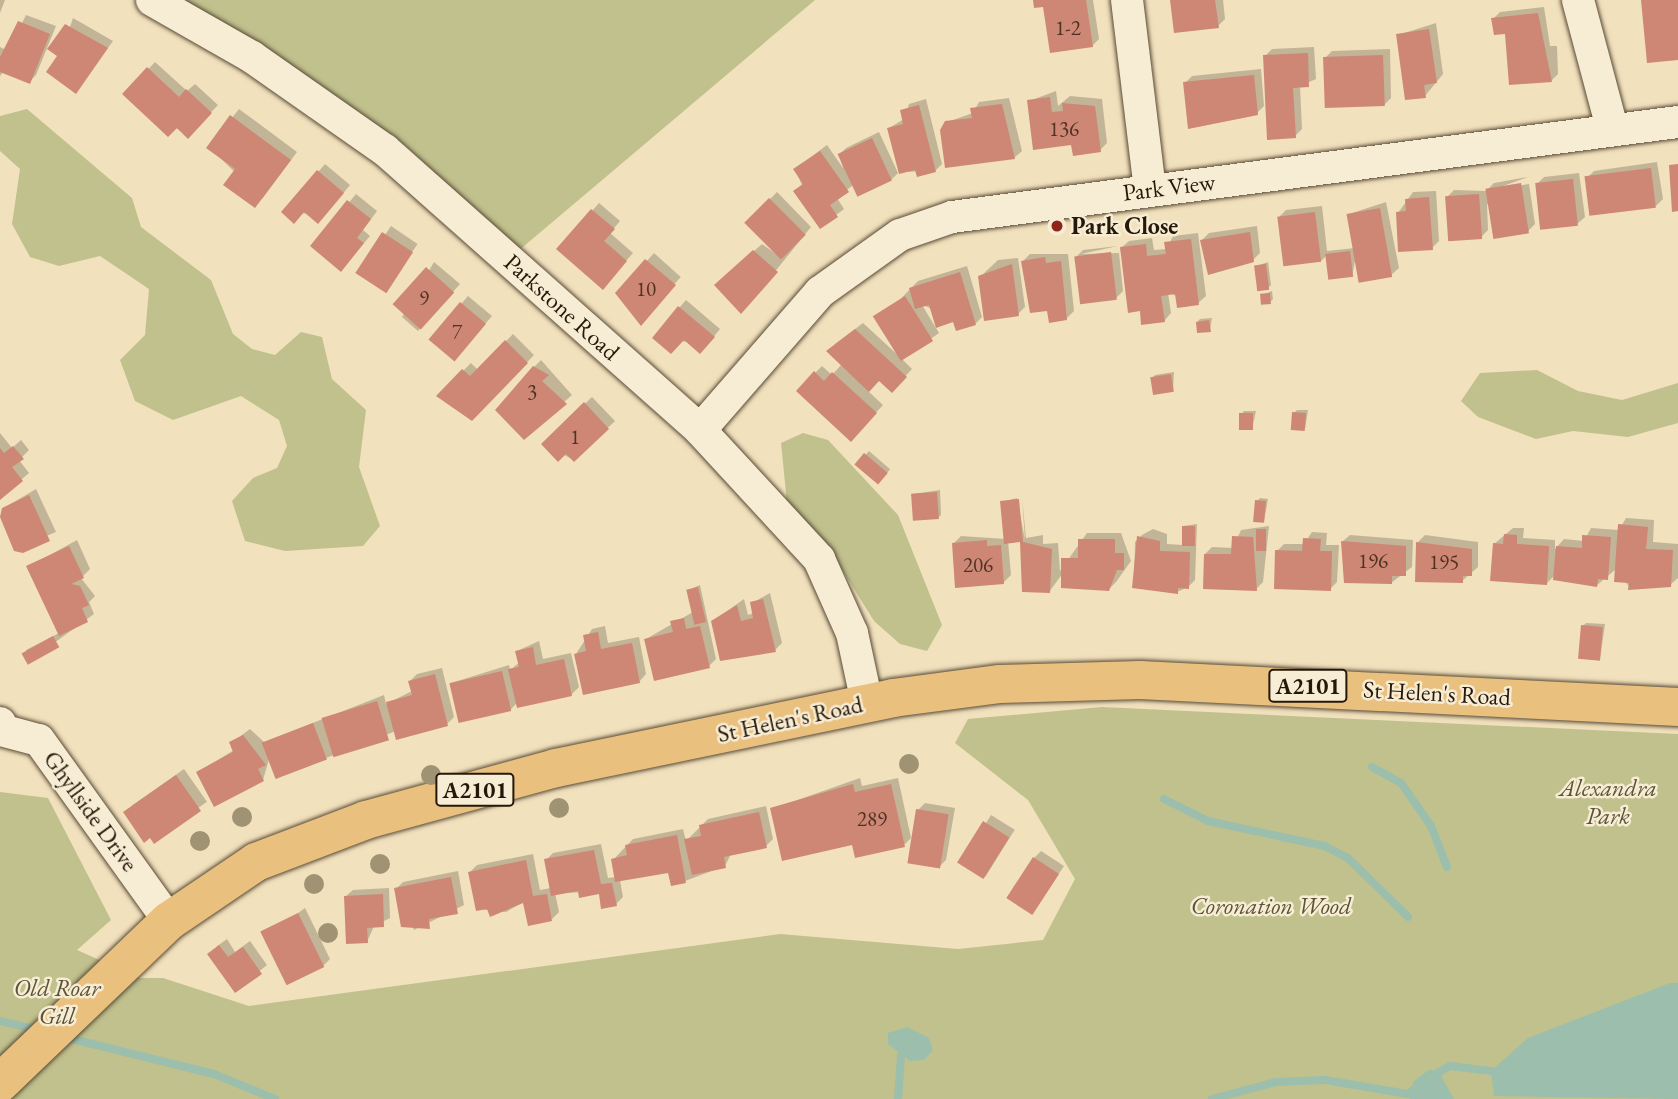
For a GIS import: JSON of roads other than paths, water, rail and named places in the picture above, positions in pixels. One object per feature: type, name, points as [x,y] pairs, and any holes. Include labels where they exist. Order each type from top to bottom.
[{"type":"main road","name":"St Helen's Road","points":[[0,1083],[119,964],[169,921],[256,862],[366,820],[556,768],[867,704],[1000,684],[1140,680],[1678,707]]},
{"type":"street","name":"Parkstone Road","points":[[152,0],[252,57],[385,150],[700,430],[819,559],[852,633],[867,704]]},
{"type":"street","points":[[1127,0],[1150,190]]},
{"type":"street","points":[[1578,0],[1612,128]]},
{"type":"street","name":"Park View","points":[[700,430],[820,292],[900,235],[1009,207],[1612,128],[1678,122]]},
{"type":"street","name":"Ghyllside Drive","points":[[0,728],[38,740],[169,921]]},
{"type":"waterway","points":[[1372,767],[1401,783],[1431,826],[1447,867]]},
{"type":"waterway","points":[[1164,799],[1208,821],[1325,846],[1348,858],[1408,917]]},
{"type":"waterway","points":[[0,1021],[38,1030]]},
{"type":"waterway","points":[[64,1037],[214,1074],[275,1099]]},
{"type":"waterway","points":[[898,1099],[901,1056]]},
{"type":"waterway","points":[[1429,1078],[1450,1066],[1491,1071]]},
{"type":"waterway","points":[[1212,1099],[1276,1082],[1325,1080],[1408,1094],[1416,1088]]},
{"type":"place","name":"Park Close","points":[[1057,226]]},
{"type":"park label","name":"Alexandra Park","points":[[1608,802]]},
{"type":"park label","name":"Coronation Wood","points":[[1271,906]]},
{"type":"park label","name":"Old Roar Gill","points":[[57,1002]]}]
